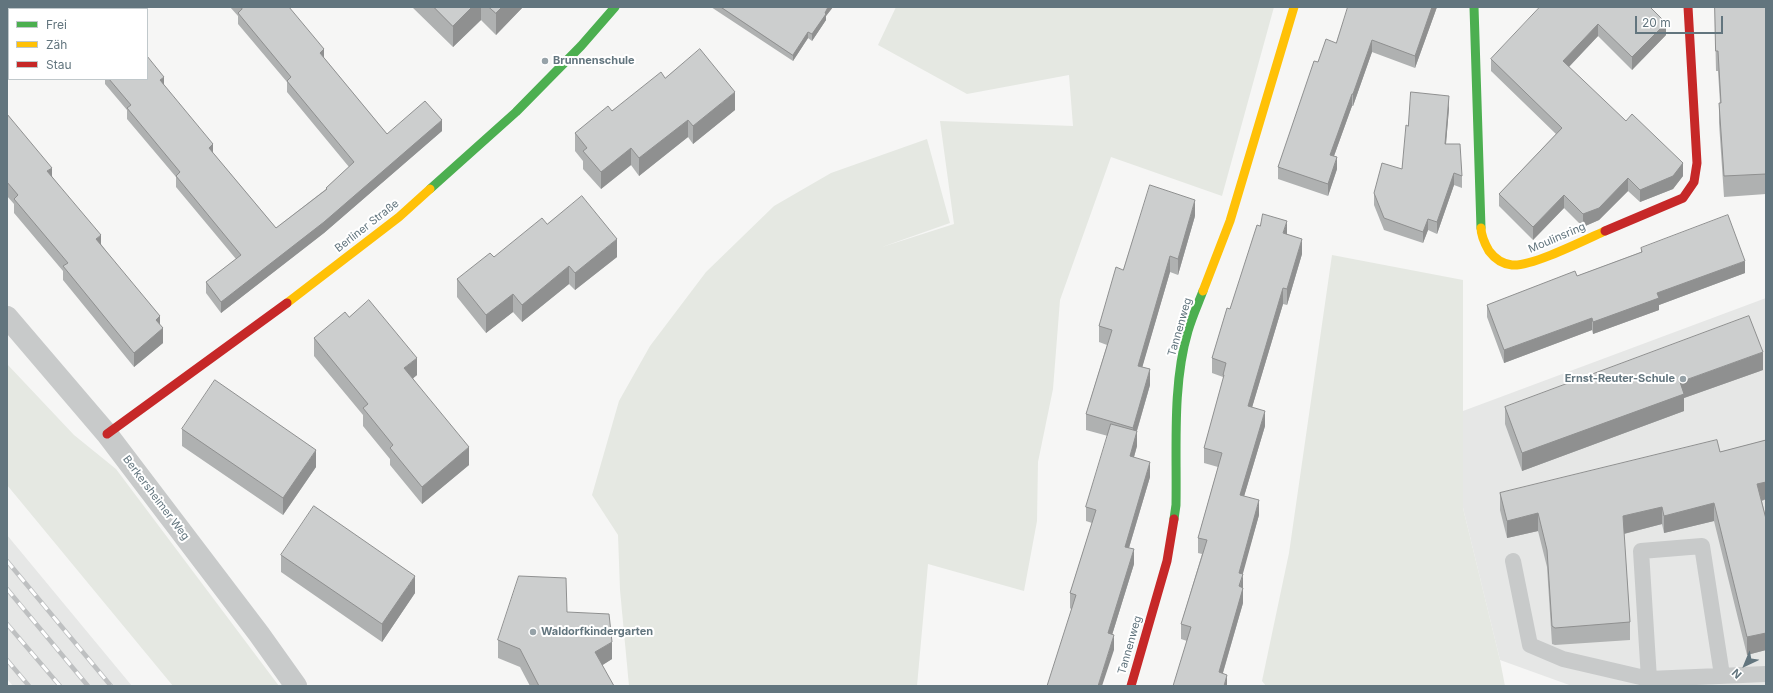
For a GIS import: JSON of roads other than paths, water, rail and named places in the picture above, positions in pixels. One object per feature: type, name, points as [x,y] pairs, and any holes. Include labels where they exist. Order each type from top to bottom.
[{"type":"street","name":"Berliner Straße","points":[[106,434],[297,295],[399,217],[516,112],[581,46],[615,7]]},
{"type":"street","name":"Tannenweg","points":[[1130,686],[1167,561],[1176,505],[1178,400],[1182,360],[1188,331],[1230,221],[1294,7]]},
{"type":"street","name":"Moulinsring","points":[[1474,7],[1481,232],[1487,250],[1500,262],[1508,266],[1522,265],[1532,262],[1683,198],[1691,191],[1696,178],[1697,163],[1688,7]]},
{"type":"street","name":"Berkersheimer Weg","points":[[7,317],[106,434],[259,634],[296,686]]},
{"type":"lane","points":[[1649,679],[1641,551],[1702,546],[1722,675]]},
{"type":"lane","points":[[1513,561],[1530,645],[1563,659],[1649,679],[1766,674]]},
{"type":"railway","points":[[7,561],[111,686]]},
{"type":"railway","points":[[7,589],[88,686]]},
{"type":"railway","points":[[7,624],[60,686]]},
{"type":"railway","points":[[7,660],[29,686]]},
{"type":"place","name":"Brunnenschule","points":[[545,61]]},
{"type":"place","name":"Ernst-Reuter-Schule","points":[[1683,379]]},
{"type":"place","name":"Waldorfkindergarten","points":[[533,632]]}]
